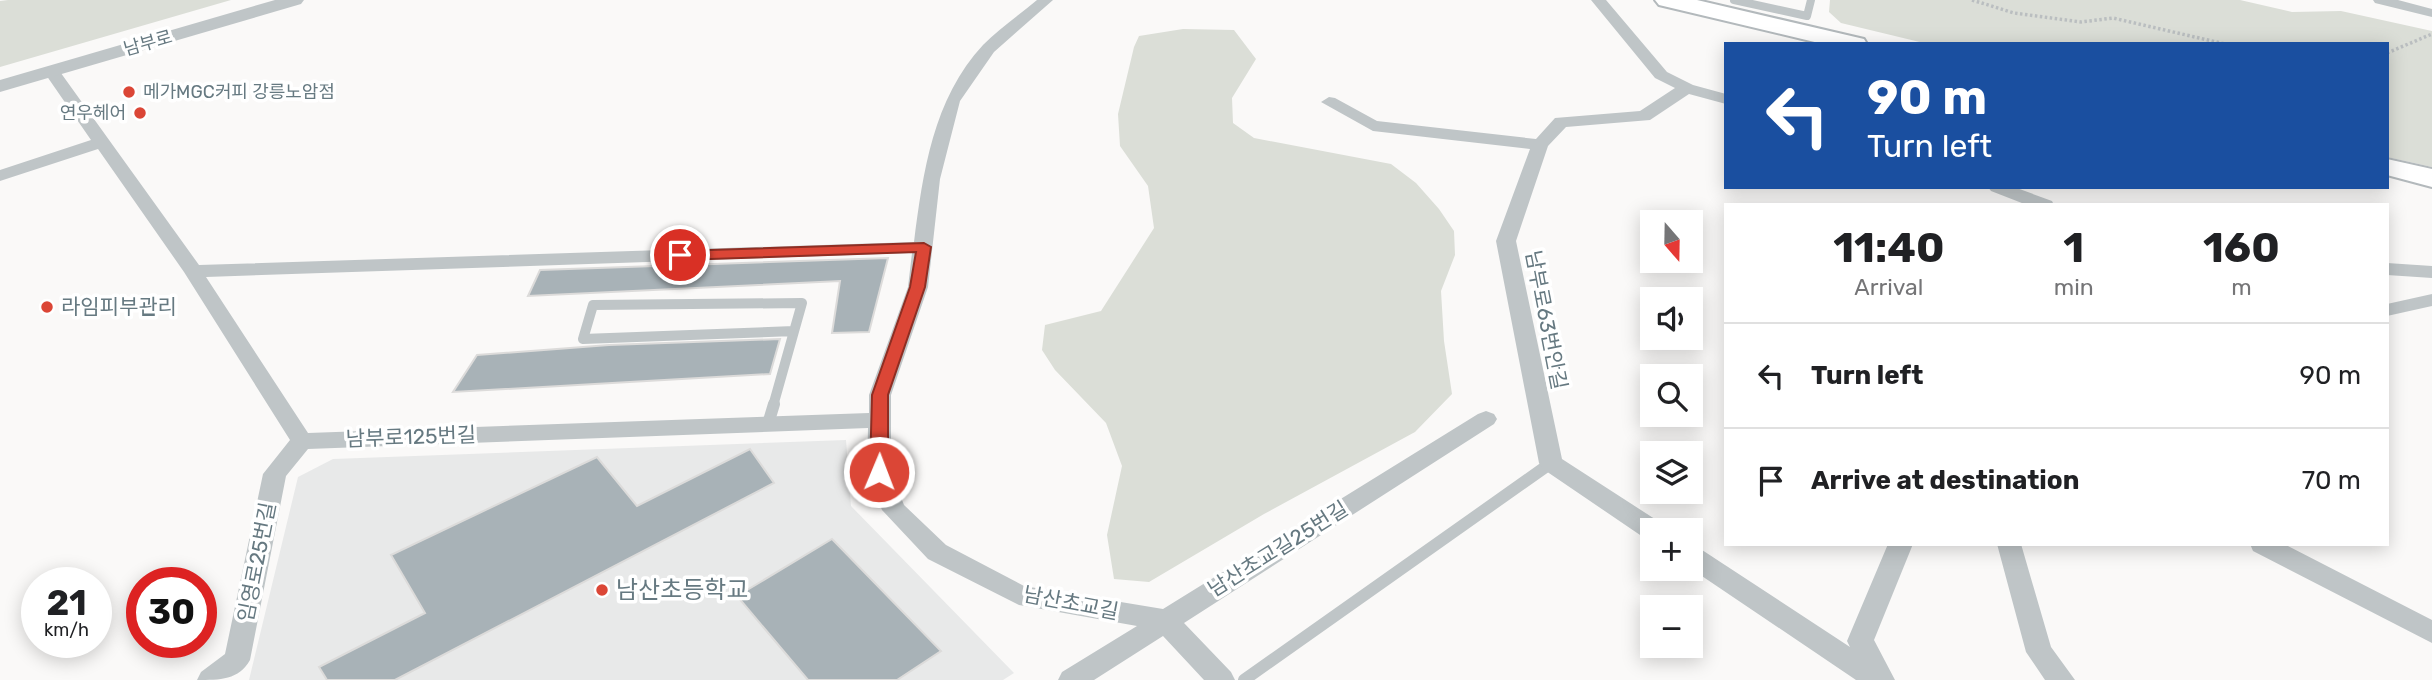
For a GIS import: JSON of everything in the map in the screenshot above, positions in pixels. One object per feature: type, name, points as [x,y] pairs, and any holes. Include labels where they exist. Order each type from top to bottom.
[{"type":"main road","points":[[1667,0],[1846,42]]},
{"type":"main road","points":[[2392,169],[2432,178]]},
{"type":"street","name":"남부로","points":[[0,86],[295,0]]},
{"type":"street","name":"남산초교길","points":[[1046,0],[988,49],[952,101],[931,179],[918,287],[880,395],[879,472],[894,510],[937,552],[1019,596],[1165,620]]},
{"type":"street","points":[[1598,0],[1661,75],[1686,88],[1724,98]]},
{"type":"street","points":[[2380,0],[2432,13]]},
{"type":"street","points":[[52,72],[193,271],[302,441]]},
{"type":"street","name":"남부로63번안길","points":[[1551,463],[1506,241],[1541,145],[1562,122],[1644,116],[1686,88]]},
{"type":"street","points":[[1329,102],[1373,126],[1541,145]]},
{"type":"street","points":[[0,176],[102,142]]},
{"type":"street","points":[[2002,189],[2040,203]]},
{"type":"street","points":[[193,271],[924,247]]},
{"type":"street","points":[[2389,269],[2432,272]]},
{"type":"street","points":[[2389,310],[2432,300]]},
{"type":"street","name":"남산초교길25번길","points":[[1072,680],[1486,419]]},
{"type":"street","name":"남부로125번길","points":[[302,441],[880,420]]},
{"type":"street","name":"임영로25번길","points":[[211,680],[237,660],[275,474],[302,441]]},
{"type":"street","points":[[1551,463],[1640,521]]},
{"type":"street","points":[[1881,680],[1860,641],[1900,546]]},
{"type":"street","points":[[2010,546],[2039,652],[2061,680]]},
{"type":"street","points":[[2266,546],[2432,632]]},
{"type":"street","points":[[1703,564],[1881,680]]},
{"type":"street","points":[[1165,620],[1221,680]]},
{"type":"lane","points":[[1734,0],[1807,16],[1811,0]]},
{"type":"lane","points":[[768,424],[802,303],[593,305],[583,339],[794,331]]},
{"type":"lane","points":[[1244,680],[1551,463]]},
{"type":"path","points":[[1972,0],[2014,13],[2081,22],[2113,18],[2214,42]]},
{"type":"path","points":[[2389,52],[2432,34]]},
{"type":"shaded area","points":[[231,0],[0,67],[0,1]]},
{"type":"shaded area","points":[[1830,0],[2240,0],[2292,12],[2341,11],[2432,31],[2432,167],[2389,157],[2389,42],[1920,42],[1841,23],[1829,12]]},
{"type":"shaded area","points":[[1183,29],[1234,30],[1256,59],[1232,98],[1233,123],[1254,138],[1391,164],[1416,183],[1439,209],[1454,231],[1455,255],[1441,291],[1444,341],[1452,394],[1415,432],[1264,514],[1149,582],[1114,579],[1107,535],[1122,466],[1106,423],[1055,370],[1042,350],[1045,325],[1101,311],[1154,228],[1148,186],[1120,146],[1118,114],[1139,36]]},
{"type":"shaded area","name":"남산초등학교","points":[[846,440],[851,506],[1014,673],[1003,680],[249,680],[298,477],[333,459]]},
{"type":"building","points":[[888,258],[869,332],[832,333],[840,281],[528,296],[540,270]]},
{"type":"building","points":[[780,339],[770,374],[453,392],[477,355],[609,345]]},
{"type":"building","points":[[750,449],[774,483],[395,680],[327,680],[319,667],[425,613],[391,555],[597,457],[637,506]]},
{"type":"building","points":[[832,539],[941,651],[897,680],[808,680],[737,596]]},
{"type":"place","name":"메가MGC커피 강릉노암점","points":[[129,92]]},
{"type":"place","name":"연우헤어","points":[[140,113]]},
{"type":"place","name":"라임피부관리","points":[[47,307]]},
{"type":"place","name":"남산초등학교","points":[[602,590]]},
{"type":"route","points":[[680,255],[924,247],[918,287],[880,395],[879,472]]}]
